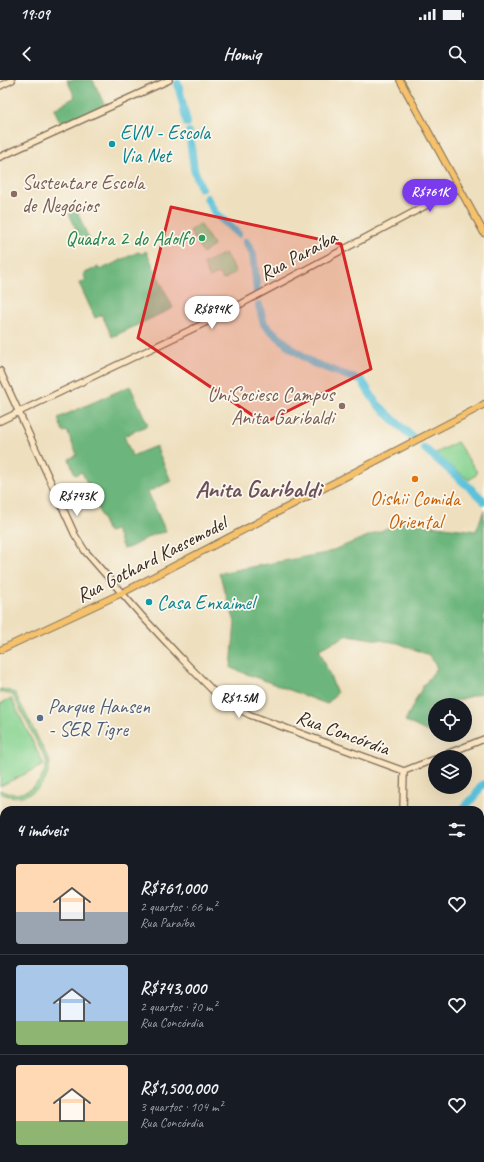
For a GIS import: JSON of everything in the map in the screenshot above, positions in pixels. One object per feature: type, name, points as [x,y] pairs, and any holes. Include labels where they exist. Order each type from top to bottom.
[{"type":"main road","points":[[400,80],[484,233]]},
{"type":"main road","name":"Rua Gothard Kaesemodel","points":[[0,650],[122,593],[472,412],[484,404]]},
{"type":"street","points":[[0,86],[12,80]]},
{"type":"street","points":[[0,157],[169,80]]},
{"type":"street","name":"Rua Paraíba","points":[[0,421],[210,321],[459,188]]},
{"type":"street","name":"Rua Concórdia","points":[[0,371],[78,539],[85,551],[180,657],[219,697],[231,706],[250,714],[404,771]]},
{"type":"street","points":[[456,750],[484,739]]},
{"type":"street","points":[[403,806],[404,771],[428,761]]},
{"type":"highlighted area","points":[[171,207],[341,244],[371,369],[264,423],[138,338]]},
{"type":"green space","points":[[67,80],[93,80],[105,106],[62,126],[54,109],[75,97]]},
{"type":"green space","points":[[76,209],[89,239],[82,243],[69,213]]},
{"type":"green space","name":"Quadra 2 do Adolfo","points":[[200,224],[214,246],[203,253],[190,231]]},
{"type":"green space","points":[[146,251],[173,308],[112,337],[102,315],[95,318],[79,283],[86,280],[83,274],[98,267],[100,270],[138,252],[142,254]]},
{"type":"green space","points":[[225,253],[236,272],[223,280],[219,273],[210,278],[203,264]]},
{"type":"green space","points":[[130,386],[148,425],[124,436],[132,456],[156,446],[171,481],[148,492],[166,532],[154,534],[131,547],[123,549],[116,530],[108,532],[82,472],[75,475],[69,459],[77,455],[67,431],[63,432],[58,418]]},
{"type":"green space","points":[[457,442],[477,472],[476,475],[469,480],[434,454]]},
{"type":"green space","points":[[484,510],[484,692],[465,698],[428,698],[428,732],[405,721],[423,686],[437,668],[429,655],[398,643],[348,635],[319,649],[337,693],[327,704],[231,668],[235,622],[219,573],[326,553],[403,522],[476,531]]},
{"type":"green space","points":[[0,689],[15,693],[50,762],[45,780],[31,793],[25,795],[6,795],[0,793],[0,790],[16,794],[31,789],[41,778],[45,771],[47,762],[13,695],[0,692]]},
{"type":"green space","points":[[11,698],[44,765],[0,786],[0,704]]},
{"type":"waterway","points":[[178,84],[187,123]]},
{"type":"waterway","points":[[189,132],[194,169],[201,188]]},
{"type":"waterway","points":[[207,198],[215,213],[238,234]]},
{"type":"waterway","points":[[246,242],[253,254],[257,291]]},
{"type":"waterway","points":[[259,305],[264,324],[291,348],[313,363],[362,381],[376,403],[414,439]]},
{"type":"waterway","points":[[424,448],[484,501]]},
{"type":"waterway","points":[[466,806],[484,784]]},
{"type":"place","name":"EVN - Escola Via Net","points":[[112,144]]},
{"type":"place","name":"Sustentare Escola de Negócios","points":[[14,194]]},
{"type":"place","name":"Quadra 2 do Adolfo","points":[[202,238]]},
{"type":"place","name":"UniSociesc Campus Anita Garibaldi","points":[[342,406]]},
{"type":"place","name":"Oishii Comida Oriental","points":[[415,479]]},
{"type":"place","name":"Casa Enxaimel","points":[[149,602]]},
{"type":"place","name":"Parque Hansen - SER Tigre","points":[[40,718]]},
{"type":"district","name":"Anita Garibaldi","points":[[258,489]]}]
